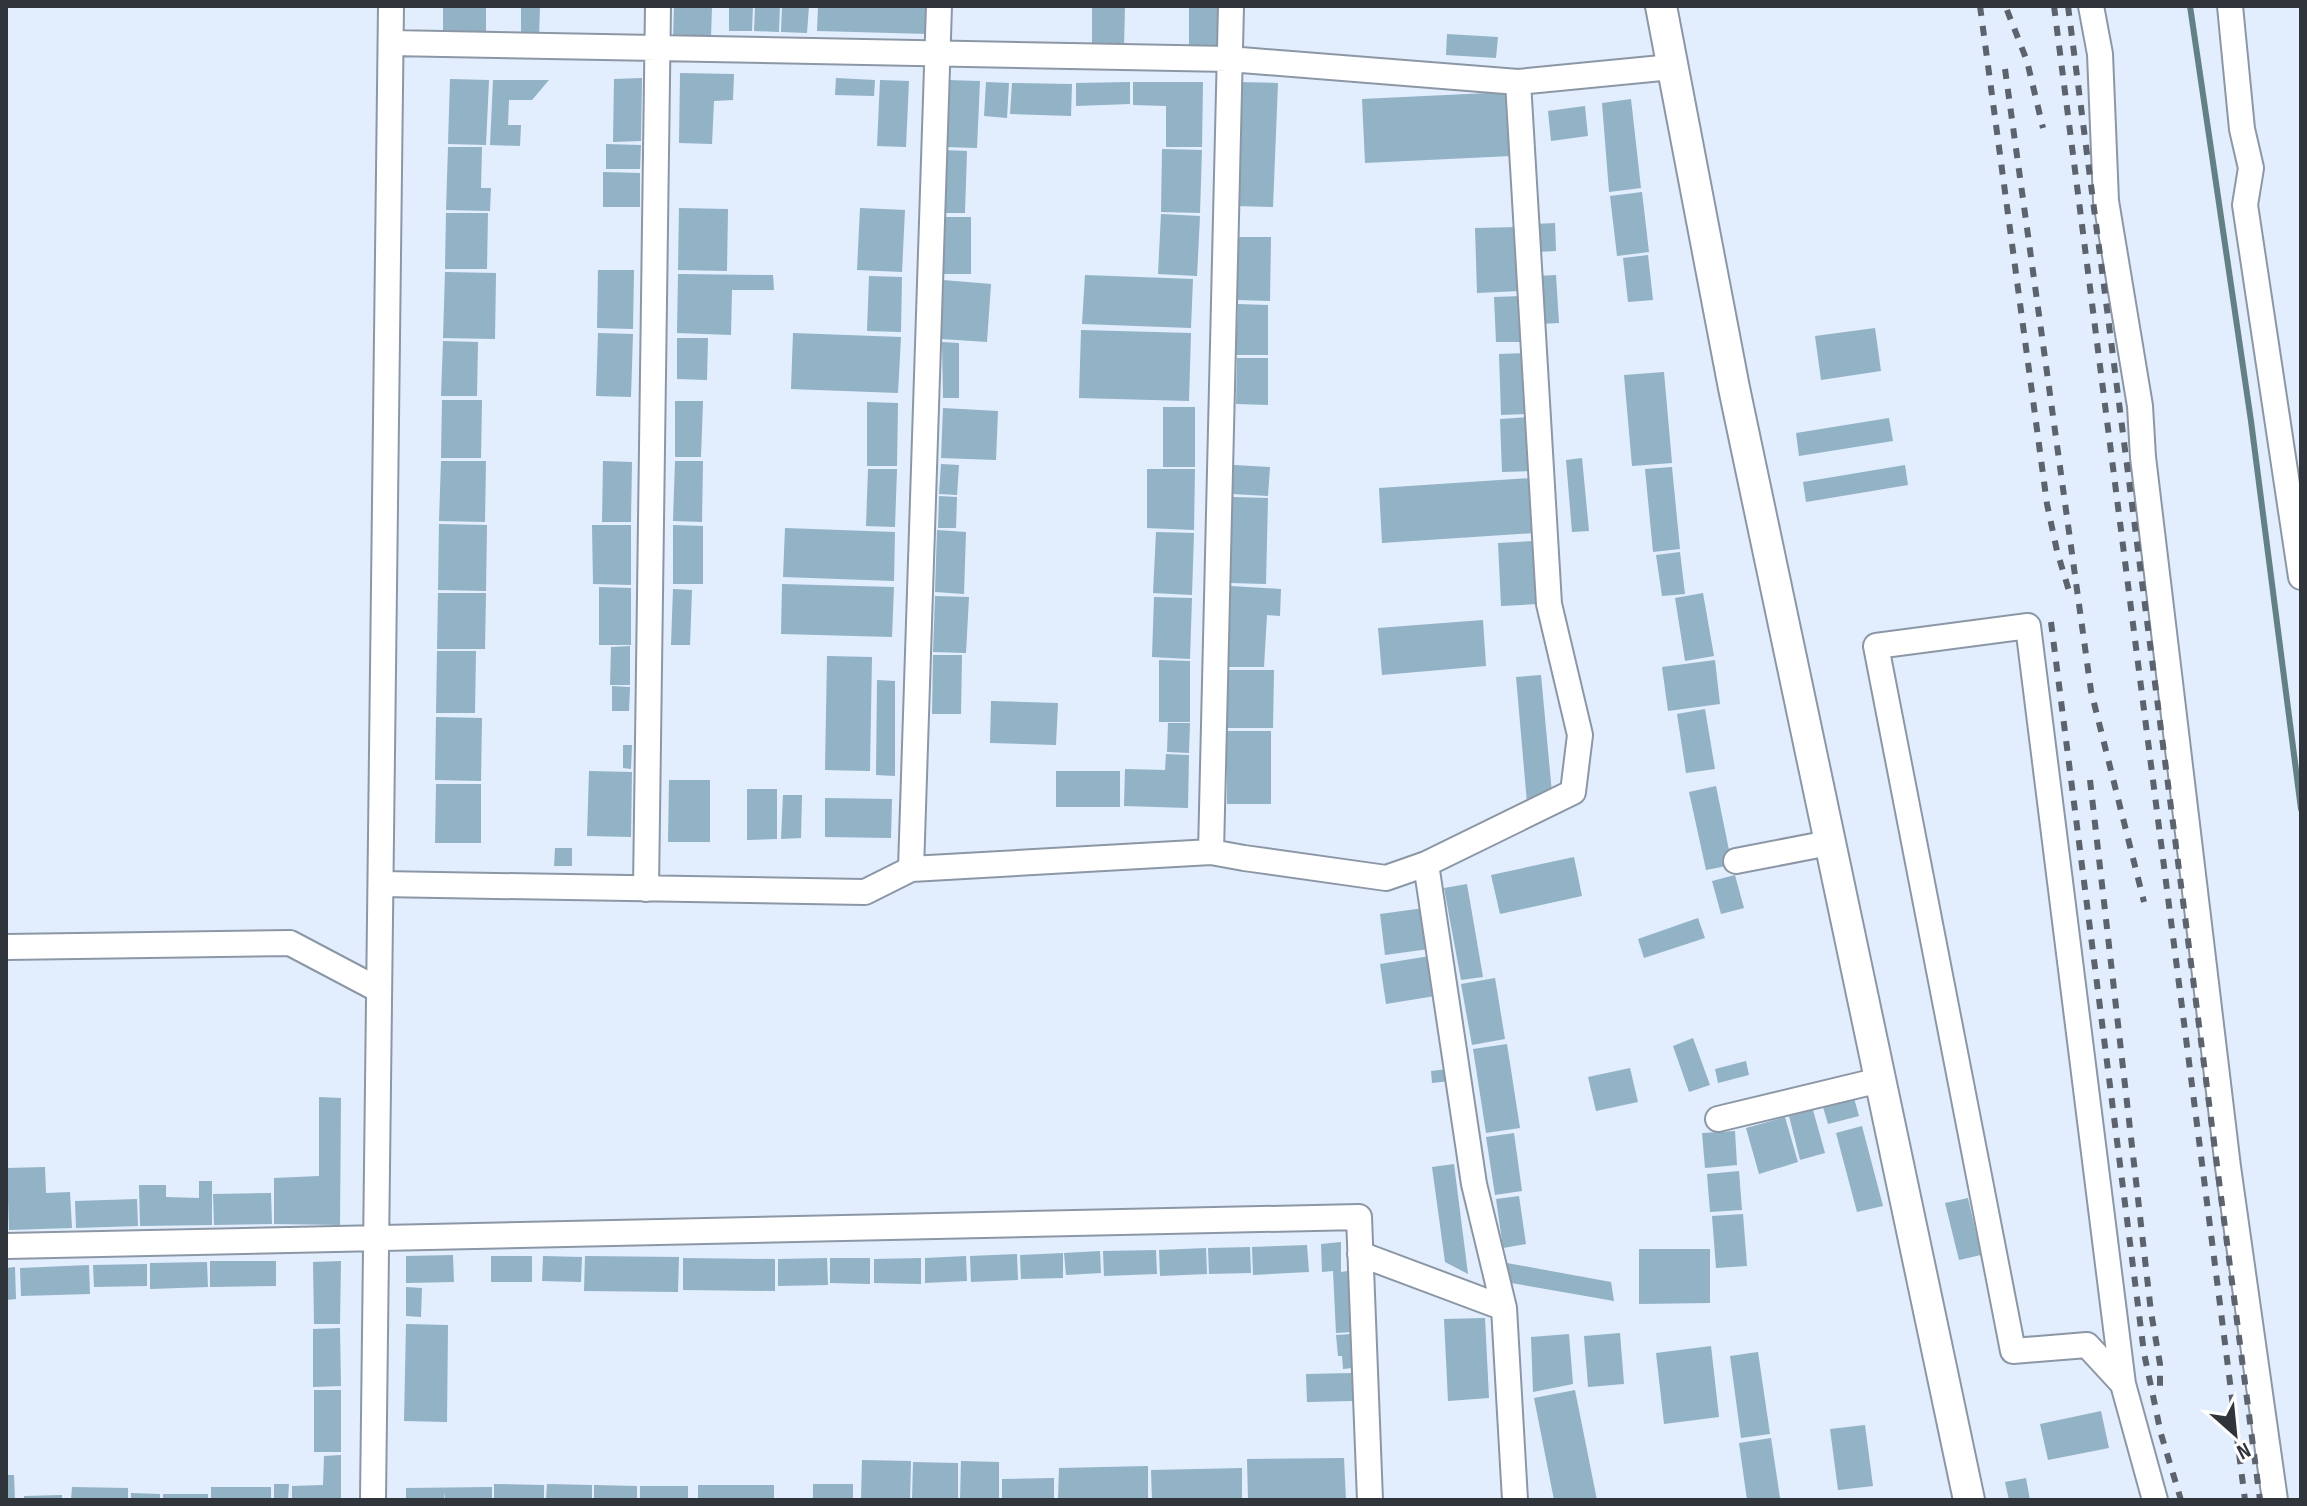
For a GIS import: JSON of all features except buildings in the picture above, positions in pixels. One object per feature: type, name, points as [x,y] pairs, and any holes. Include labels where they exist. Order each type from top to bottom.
[{"type":"main road","points":[[1661,6],[1737,404],[1969,1500]]},
{"type":"street","points":[[373,1500],[391,6]]},
{"type":"street","points":[[646,889],[658,6]]},
{"type":"street","points":[[911,869],[939,6]]},
{"type":"street","points":[[1211,852],[1231,6]]},
{"type":"street","points":[[2091,6],[2100,54],[2106,201],[2140,406],[2143,457],[2226,1151],[2275,1500]]},
{"type":"street","points":[[2230,6],[2242,129],[2251,168],[2245,205],[2297,514],[2301,573]]},
{"type":"street","points":[[391,43],[1229,59],[1518,82],[1672,67]]},
{"type":"street","points":[[381,884],[865,892],[911,869],[1211,852],[1386,878],[1426,864],[1573,792],[1580,735],[1549,604],[1518,82]]},
{"type":"street","points":[[2123,1384],[2087,1345],[2013,1351],[1876,646],[2028,626],[2123,1384],[2155,1500]]},
{"type":"street","points":[[1736,861],[1829,843]]},
{"type":"street","points":[[1426,864],[1474,1184],[1504,1308],[1515,1500]]},
{"type":"street","points":[[6,947],[290,943],[379,990]]},
{"type":"street","points":[[1718,1119],[1880,1080]]},
{"type":"street","points":[[6,1246],[1359,1217],[1370,1500]]},
{"type":"street","points":[[1360,1254],[1504,1308]]},
{"type":"waterway","points":[[2190,6],[2251,421],[2301,809]]},
{"type":"railway","points":[[1980,6],[2047,504],[2069,591]]},
{"type":"railway","points":[[2054,6],[2245,1500]]},
{"type":"railway","points":[[2068,6],[2260,1500]]},
{"type":"railway","points":[[2007,10],[2027,61],[2043,128]]},
{"type":"railway","points":[[2005,69],[2091,691],[2144,902]]},
{"type":"railway","points":[[2051,622],[2144,1353],[2161,1434],[2181,1500]]},
{"type":"railway","points":[[2090,780],[2151,1312],[2160,1364],[2160,1392]]}]
